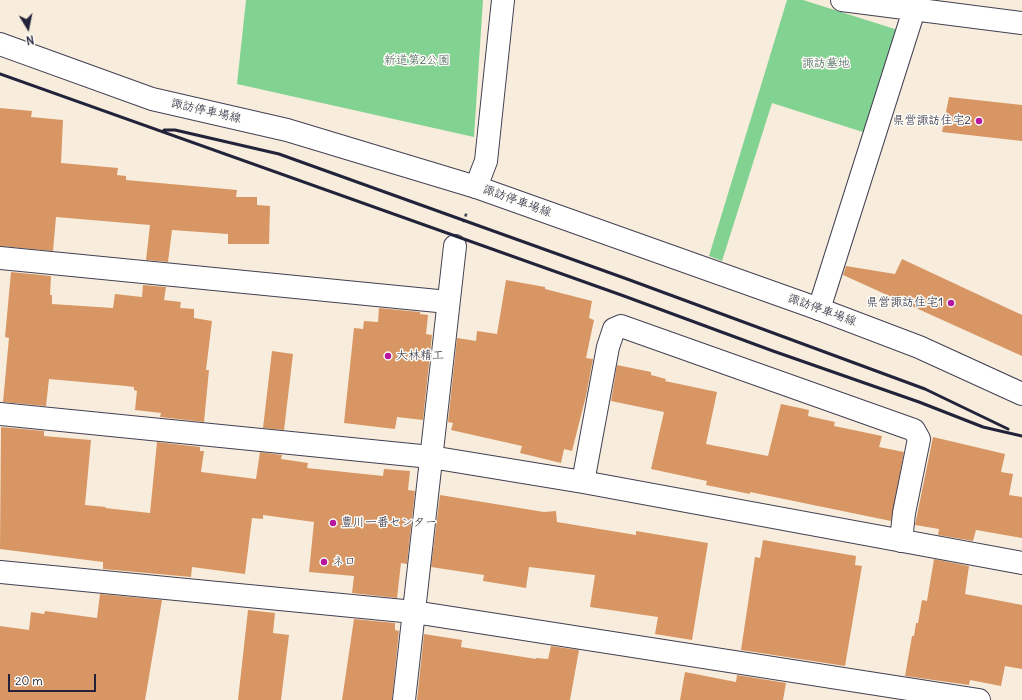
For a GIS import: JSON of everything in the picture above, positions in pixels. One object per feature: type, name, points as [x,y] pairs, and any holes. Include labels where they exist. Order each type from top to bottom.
[{"type":"street","points":[[476,186],[486,161],[503,0]]},
{"type":"street","points":[[842,0],[1022,23]]},
{"type":"street","points":[[819,309],[914,10]]},
{"type":"street","name":"諏訪停車場線","points":[[0,44],[152,99],[287,130],[476,186],[819,309],[919,347],[1022,394]]},
{"type":"street","points":[[404,700],[448,302],[456,246]]},
{"type":"street","points":[[0,258],[448,302]]},
{"type":"street","points":[[583,482],[608,347],[614,329],[622,326],[914,430],[919,439],[904,513],[901,541]]},
{"type":"street","points":[[0,414],[431,457],[583,482],[1022,563]]},
{"type":"street","points":[[0,572],[414,612],[979,700]]},
{"type":"path","points":[[456,246],[476,186]]},
{"type":"green space","name":"新道第2公園","points":[[246,0],[483,0],[474,137],[237,84]]},
{"type":"green space","name":"諏訪墓地","points":[[787,0],[803,0],[901,31],[869,134],[772,103],[722,261],[709,256]]},
{"type":"building","name":"県営諏訪住宅2","points":[[949,97],[1022,105],[1022,141],[942,132]]},
{"type":"building","points":[[0,108],[32,111],[31,117],[63,120],[61,163],[118,168],[117,175],[126,176],[126,180],[237,190],[236,197],[257,197],[257,205],[270,206],[269,244],[228,244],[228,234],[172,230],[168,262],[146,260],[150,225],[56,217],[53,251],[0,246]]},
{"type":"building","name":"県営諏訪住宅1","points":[[902,259],[1022,315],[1022,356],[843,275],[846,266],[895,274]]},
{"type":"building","points":[[11,272],[51,276],[50,295],[52,295],[52,304],[113,308],[115,294],[142,297],[143,285],[166,287],[164,300],[181,302],[180,308],[194,309],[194,318],[212,321],[206,370],[209,370],[204,422],[160,417],[161,413],[135,410],[137,391],[134,390],[134,387],[126,386],[49,379],[46,406],[3,402],[9,338],[5,337]]},
{"type":"building","points":[[506,280],[545,287],[545,289],[592,301],[589,318],[594,320],[586,358],[593,359],[586,396],[572,451],[564,449],[561,463],[520,453],[522,446],[451,430],[453,423],[448,422],[457,338],[476,341],[477,331],[497,334]]},
{"type":"building","points":[[379,308],[420,312],[420,314],[428,315],[426,334],[432,335],[423,420],[397,417],[395,429],[344,423],[354,328],[363,329],[364,321],[378,322]]},
{"type":"building","points":[[272,351],[293,354],[284,430],[263,428]]},
{"type":"building","points":[[617,365],[651,372],[651,375],[666,379],[665,381],[717,392],[706,444],[768,456],[781,404],[809,410],[808,416],[835,422],[834,426],[882,436],[879,447],[904,452],[891,521],[750,492],[750,494],[706,485],[707,481],[651,469],[664,412],[611,401]]},
{"type":"building","points":[[1,427],[44,431],[44,436],[91,440],[85,505],[150,513],[157,442],[200,447],[200,451],[204,451],[201,472],[256,479],[260,452],[282,455],[281,459],[308,463],[307,468],[383,476],[384,469],[410,471],[408,490],[415,491],[407,564],[401,563],[397,598],[352,593],[354,576],[309,572],[314,522],[263,515],[263,519],[252,518],[245,574],[192,567],[191,577],[103,569],[103,562],[0,549]]},
{"type":"building","points":[[933,437],[1005,454],[1001,472],[1013,474],[1009,495],[1022,497],[1022,538],[976,530],[973,541],[938,535],[939,529],[915,525]]},
{"type":"building","points":[[440,495],[544,512],[556,511],[557,522],[636,535],[636,531],[708,543],[692,640],[655,634],[658,617],[590,607],[595,575],[529,567],[526,588],[483,581],[484,575],[431,567]]},
{"type":"building","points":[[763,540],[856,556],[855,565],[862,566],[845,666],[741,650],[755,557],[760,558]]},
{"type":"building","points":[[934,559],[969,566],[965,594],[1022,605],[1022,669],[1005,666],[1001,686],[970,680],[969,685],[905,676],[912,636],[914,636],[916,623],[918,623],[922,600],[927,601]]},
{"type":"building","points":[[100,594],[162,600],[145,700],[0,700],[0,626],[29,630],[31,612],[44,614],[45,611],[97,618]]},
{"type":"building","points":[[248,610],[275,613],[273,633],[289,635],[281,700],[238,700]]},
{"type":"building","points":[[354,619],[395,623],[395,630],[399,631],[392,700],[342,700]]},
{"type":"building","points":[[424,634],[462,640],[461,647],[536,659],[548,659],[551,646],[579,650],[570,700],[417,700]]},
{"type":"building","points":[[685,672],[736,682],[737,675],[786,683],[783,700],[680,700]]},
{"type":"railway","points":[[0,74],[624,296],[773,351],[919,402],[983,427],[1022,436]]},
{"type":"railway","points":[[164,130],[175,130],[279,154],[627,279],[925,389],[1008,429]]},
{"type":"place","name":"県営諏訪住宅2","points":[[979,121]]},
{"type":"place","name":"県営諏訪住宅1","points":[[951,303]]},
{"type":"place","name":"大林精工","points":[[388,356]]},
{"type":"place","name":"豊川一番センター","points":[[333,523]]},
{"type":"place","name":"ネロ","points":[[324,562]]}]
